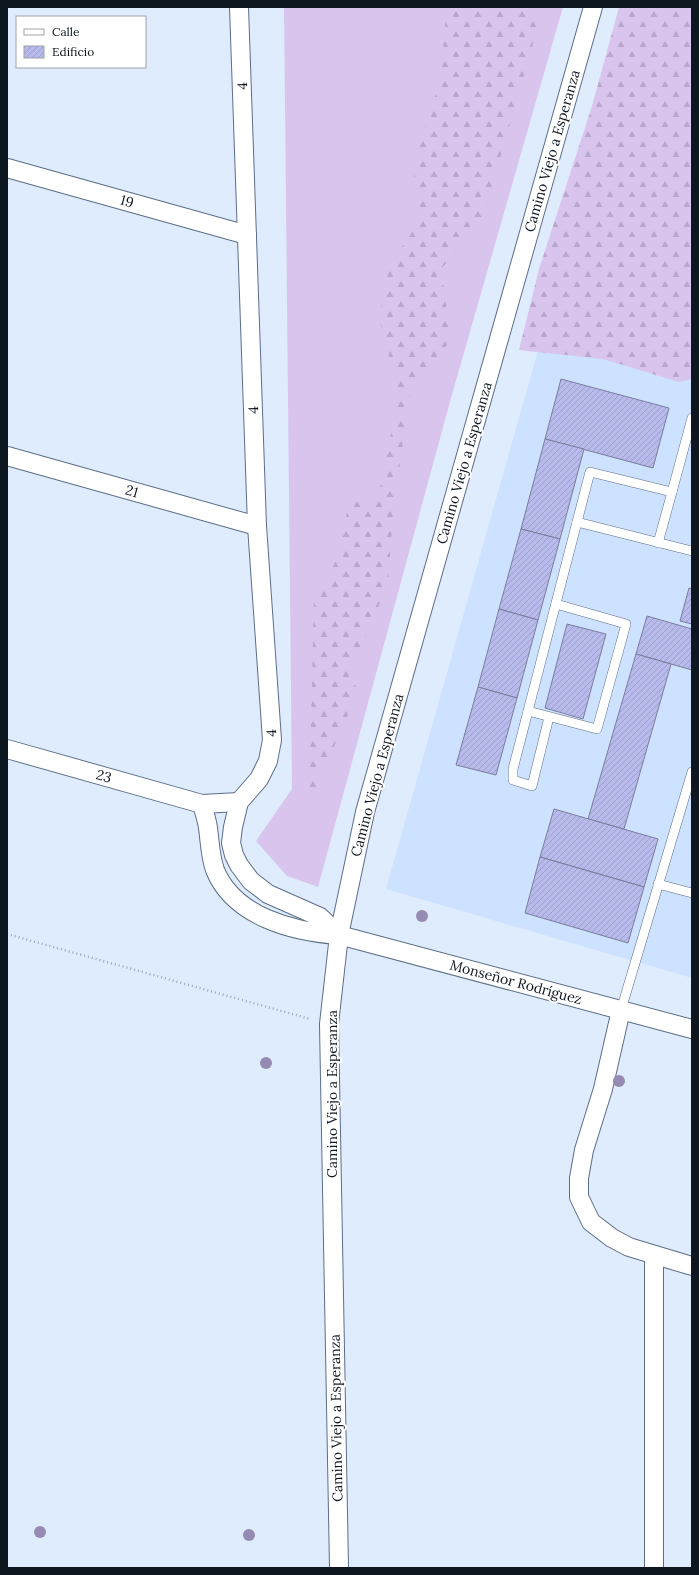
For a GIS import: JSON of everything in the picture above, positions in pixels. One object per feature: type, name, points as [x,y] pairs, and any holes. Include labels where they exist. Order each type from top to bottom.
[{"type":"street","name":"4","points":[[239,7],[258,526],[272,740],[268,761],[259,779],[239,802]]},
{"type":"street","name":"Camino Viejo a Esperanza","points":[[339,1568],[329,1024],[339,935],[365,812],[593,7]]},
{"type":"street","name":"19","points":[[7,168],[247,235]]},
{"type":"street","name":"21","points":[[7,456],[258,526]]},
{"type":"street","name":"23","points":[[7,749],[202,804],[239,802]]},
{"type":"street","points":[[239,802],[231,843],[234,855],[251,881],[268,894],[320,917],[339,935]]},
{"type":"street","name":"Monseñor Rodríguez","points":[[202,804],[208,826],[210,854],[220,880],[227,891],[240,903],[274,922],[318,933],[339,935],[692,1029]]},
{"type":"street","points":[[208,826],[233,827]]},
{"type":"street","points":[[621,1010],[603,1089],[584,1150],[579,1178],[579,1197],[591,1222],[618,1241],[629,1247],[654,1256],[692,1266]]},
{"type":"street","points":[[654,1256],[654,1568]]},
{"type":"lane","points":[[658,543],[692,418]]},
{"type":"lane","points":[[549,717],[532,786],[513,780],[513,769],[590,472],[672,492]]},
{"type":"lane","points":[[577,522],[692,551]]},
{"type":"lane","points":[[528,711],[597,730],[626,624],[556,604]]},
{"type":"lane","points":[[621,1010],[692,772]]},
{"type":"lane","points":[[658,884],[692,893]]},
{"type":"path","points":[[7,934],[329,1024]]},
{"type":"shaded area","points":[[635,7],[692,7],[692,978],[386,889]]},
{"type":"green space","points":[[284,7],[563,7],[451,398],[318,887],[287,876],[256,841],[292,789]]},
{"type":"green space","points":[[451,7],[530,7],[537,30],[482,221],[441,269],[451,340],[410,392],[393,513],[388,584],[352,667],[357,695],[309,803],[314,598],[336,561],[349,503],[378,498],[399,394],[379,318],[390,264],[419,222],[413,165],[440,82],[446,14]]},
{"type":"green space","points":[[619,7],[692,7],[692,379],[679,382],[603,359],[519,350],[539,269],[592,106]]},
{"type":"building","points":[[561,379],[669,408],[653,468],[545,439]]},
{"type":"building","points":[[545,439],[584,449],[560,539],[521,529]]},
{"type":"building","points":[[521,529],[560,539],[538,620],[499,609]]},
{"type":"building","points":[[689,588],[692,589],[692,624],[680,621]]},
{"type":"building","points":[[499,609],[538,620],[517,698],[478,687]]},
{"type":"building","points":[[647,616],[692,629],[692,670],[636,654]]},
{"type":"building","points":[[567,624],[606,634],[583,719],[545,708]]},
{"type":"building","points":[[636,654],[671,664],[624,829],[588,819]]},
{"type":"building","points":[[478,687],[517,698],[496,775],[456,765]]},
{"type":"building","points":[[554,809],[658,839],[644,887],[540,857]]},
{"type":"building","points":[[540,857],[644,887],[628,943],[525,913]]}]
